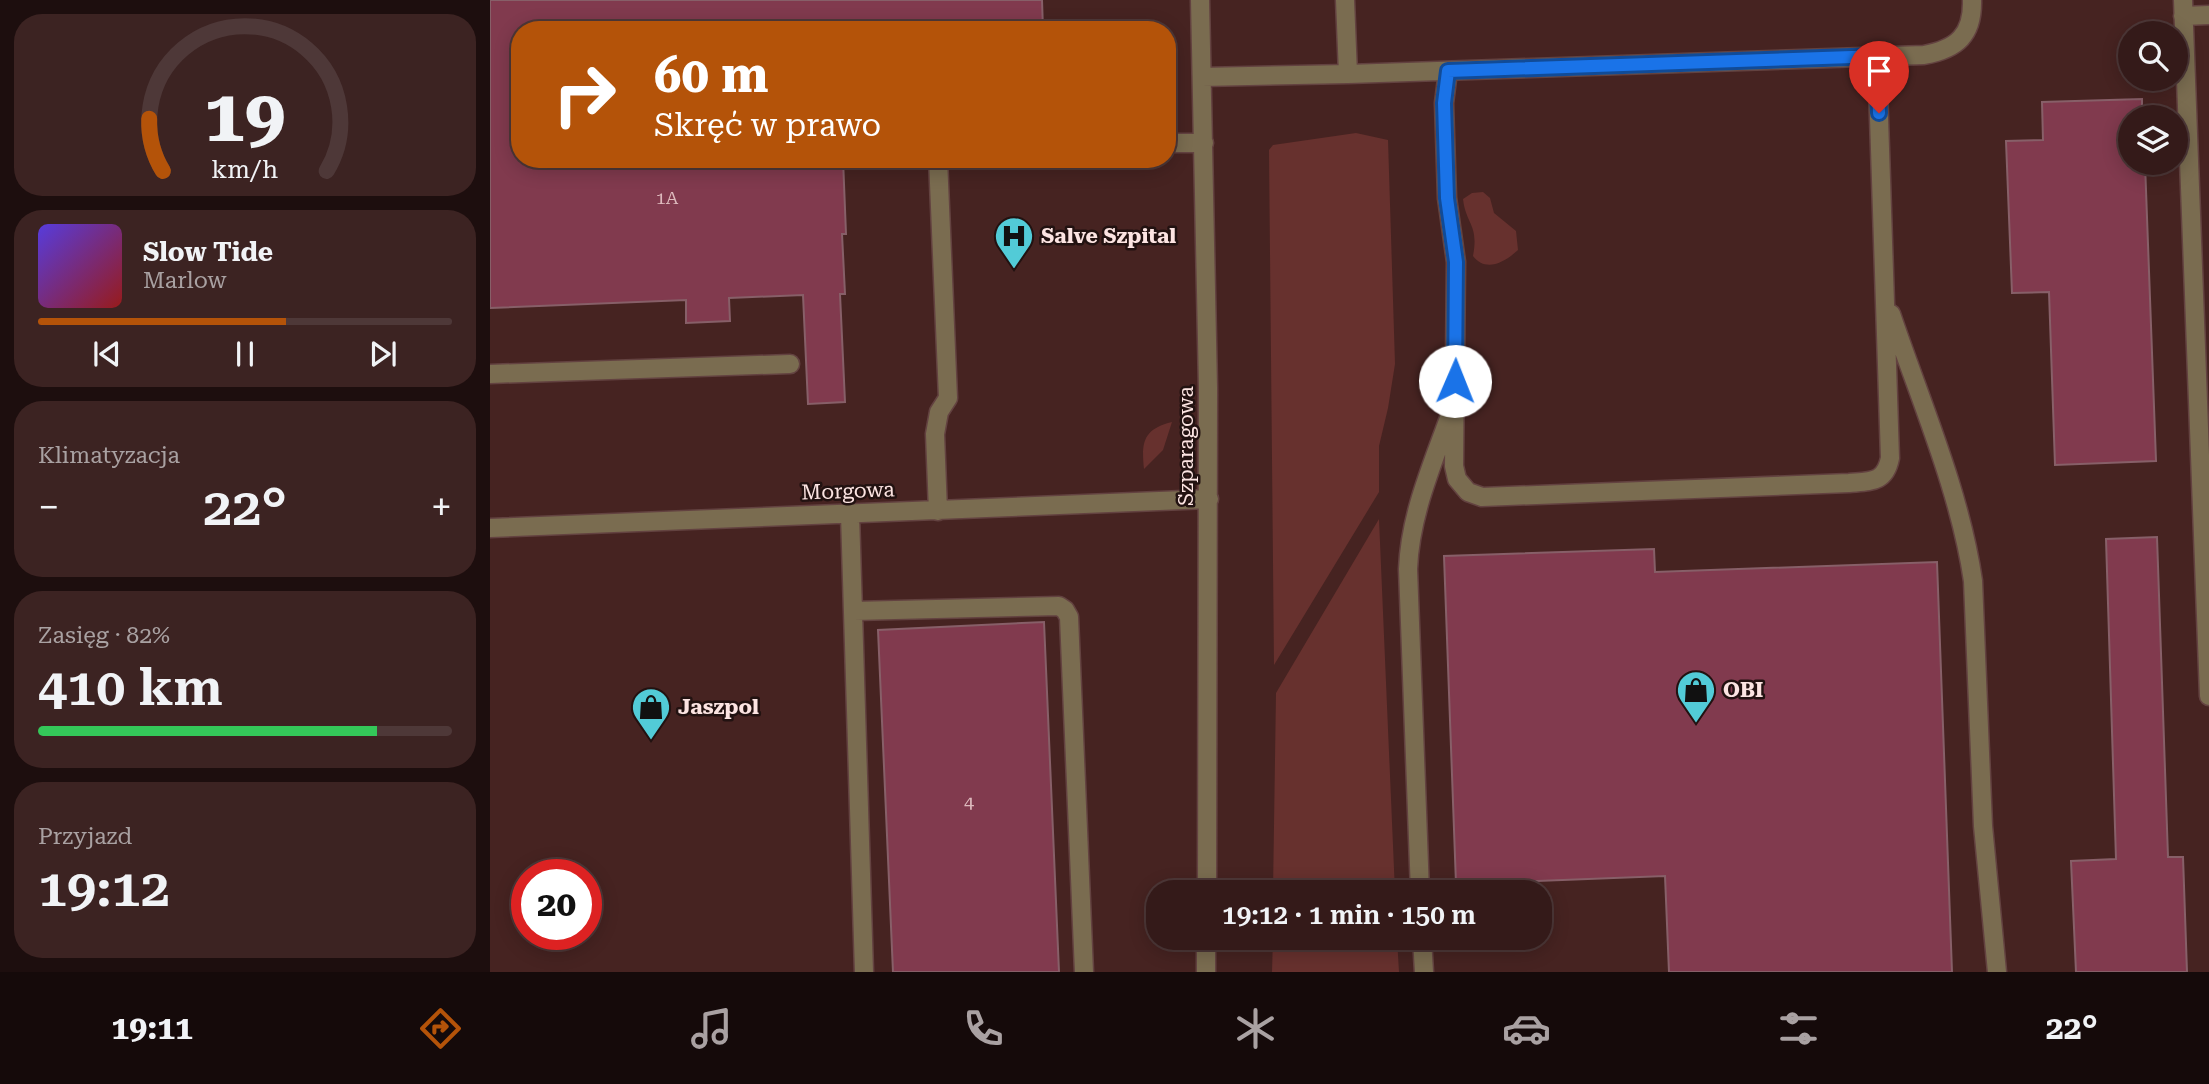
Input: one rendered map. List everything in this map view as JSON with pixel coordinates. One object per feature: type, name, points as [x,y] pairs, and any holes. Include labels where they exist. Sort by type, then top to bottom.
[{"type":"street","name":"Szparagowa","points":[[1200,0],[1209,499],[1206,880]]},
{"type":"street","points":[[1345,0],[1348,74]]},
{"type":"street","points":[[1202,77],[1924,55],[1941,52],[1964,35],[1969,24],[1972,0]]},
{"type":"street","points":[[2209,15],[2183,8],[2209,696]]},
{"type":"street","points":[[1448,71],[1444,103],[1447,198],[1456,262],[1454,466],[1457,479],[1468,492],[1482,496],[1871,481],[1882,477],[1890,458],[1878,87],[1882,56]]},
{"type":"street","points":[[1176,143],[1204,143]]},
{"type":"street","points":[[938,511],[935,434],[939,412],[948,398],[939,168]]},
{"type":"street","points":[[1885,297],[1941,459],[1969,556],[1973,581],[1983,826],[1997,972]]},
{"type":"street","points":[[490,374],[790,364]]},
{"type":"street","points":[[1420,880],[1409,544],[1423,491],[1454,405]]},
{"type":"street","name":"Morgowa","points":[[490,528],[1209,499]]},
{"type":"street","points":[[850,514],[864,972]]},
{"type":"street","points":[[854,611],[1059,606],[1065,610],[1069,617],[1084,972]]},
{"type":"street","points":[[1206,950],[1206,972]]},
{"type":"street","points":[[1423,950],[1424,972]]},
{"type":"shaded area","points":[[1356,133],[1388,140],[1395,364],[1379,446],[1379,492],[1274,665],[1269,150],[1273,145]]},
{"type":"shaded area","points":[[1483,192],[1490,198],[1494,213],[1516,231],[1518,250],[1501,262],[1490,265],[1473,256],[1473,231],[1463,199],[1472,193]]},
{"type":"shaded area","points":[[1172,422],[1163,450],[1144,469],[1143,451],[1146,438],[1155,428]]},
{"type":"shaded area","points":[[1379,519],[1394,880],[1273,880],[1276,693]]},
{"type":"shaded area","points":[[1273,950],[1398,950],[1399,972],[1272,972]]},
{"type":"building","points":[[490,0],[1042,0],[1043,21],[511,21],[511,168],[843,168],[846,234],[842,234],[845,294],[840,294],[845,402],[808,404],[803,295],[729,298],[730,321],[686,323],[686,300],[490,308]]},
{"type":"building","points":[[2142,99],[2142,105],[2118,105],[2118,175],[2145,175],[2156,461],[2055,465],[2049,292],[2012,293],[2006,141],[2043,140],[2042,102]]},
{"type":"building","points":[[2157,537],[2168,857],[2183,857],[2187,972],[2076,972],[2071,861],[2116,859],[2106,539]]},
{"type":"building","name":"OBI","points":[[1654,549],[1655,572],[1937,562],[1952,972],[1669,972],[1665,876],[1552,880],[1456,880],[1444,556]]},
{"type":"building","points":[[1044,622],[1059,972],[893,972],[878,630]]},
{"type":"place","name":"Salve Szpital","points":[[1014,270]]},
{"type":"place","name":"OBI","points":[[1696,724]]},
{"type":"place","name":"Jaszpol","points":[[651,741]]},
{"type":"route","points":[[1455,381],[1456,262],[1447,198],[1444,103],[1448,71],[1882,56],[1878,87],[1879,113]]}]
